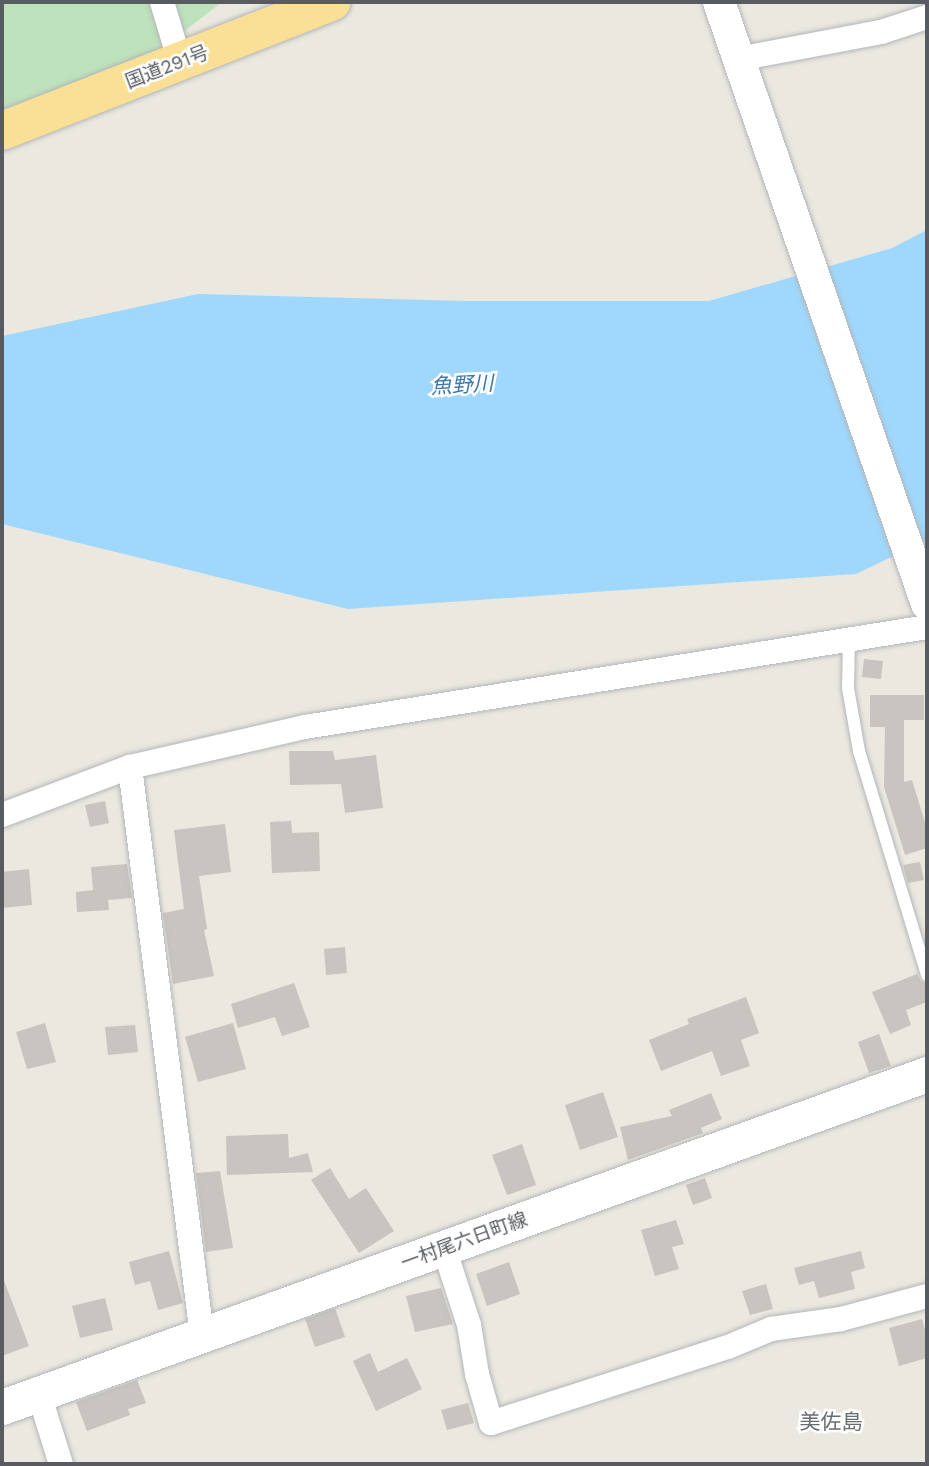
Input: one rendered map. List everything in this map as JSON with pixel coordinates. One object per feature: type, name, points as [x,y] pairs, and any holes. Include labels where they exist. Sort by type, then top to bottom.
[{"type":"highway","name":"国道291号","points":[[2,131],[332,2]]},
{"type":"main road","name":"一村尾六日町線","points":[[2,1407],[927,1074]]},
{"type":"street","points":[[162,2],[180,62]]},
{"type":"street","points":[[719,2],[927,604]]},
{"type":"street","points":[[738,58],[881,32],[927,17]]},
{"type":"street","points":[[2,816],[130,767],[305,727],[927,627]]},
{"type":"street","points":[[130,767],[202,1335]]},
{"type":"street","points":[[444,1248],[469,1325],[477,1374],[491,1423],[727,1347],[771,1329],[841,1319],[927,1296]]},
{"type":"street","points":[[39,1394],[61,1464]]},
{"type":"lane","points":[[849,638],[848,688],[859,751],[914,940],[927,975]]},
{"type":"green space","points":[[2,2],[222,2],[112,87],[2,152]]},
{"type":"water","name":"魚野川","points":[[927,230],[927,540],[856,574],[348,609],[2,524],[2,336],[198,294],[467,301],[709,301],[892,248]]},
{"type":"building","points":[[864,659],[883,661],[881,679],[862,677]]},
{"type":"building","points":[[870,695],[924,695],[924,720],[904,720],[904,782],[912,780],[927,829],[927,848],[905,855],[884,787],[885,727],[870,727]]},
{"type":"building","points":[[289,751],[333,751],[335,760],[376,755],[383,808],[345,813],[341,784],[290,785]]},
{"type":"building","points":[[105,801],[109,823],[90,827],[85,805]]},
{"type":"building","points":[[291,821],[292,833],[319,832],[320,871],[272,873],[270,822]]},
{"type":"building","points":[[225,824],[231,872],[199,876],[207,929],[204,930],[214,976],[173,984],[163,913],[184,909],[174,830]]},
{"type":"building","points":[[920,862],[924,880],[908,883],[903,865]]},
{"type":"building","points":[[127,864],[132,898],[108,900],[109,910],[77,912],[76,892],[93,890],[91,867]]},
{"type":"building","points":[[29,869],[32,905],[2,908],[2,872]]},
{"type":"building","points":[[345,947],[347,973],[326,975],[324,949]]},
{"type":"building","points":[[917,974],[921,981],[927,984],[927,1002],[906,1010],[911,1025],[890,1034],[872,992]]},
{"type":"building","points":[[294,983],[310,1027],[282,1036],[275,1017],[238,1028],[231,1004]]},
{"type":"building","points":[[746,997],[759,1033],[741,1040],[750,1066],[721,1076],[712,1051],[661,1071],[649,1040],[689,1024],[687,1019]]},
{"type":"building","points":[[45,1023],[56,1062],[27,1069],[16,1032]]},
{"type":"building","points":[[233,1023],[246,1069],[198,1082],[185,1037]]},
{"type":"building","points":[[135,1025],[138,1052],[108,1055],[105,1027]]},
{"type":"building","points":[[879,1034],[891,1066],[869,1073],[858,1042]]},
{"type":"building","points":[[603,1092],[618,1137],[580,1150],[565,1105]]},
{"type":"building","points":[[711,1093],[722,1119],[701,1128],[703,1133],[628,1160],[620,1127],[672,1116],[669,1110]]},
{"type":"building","points":[[288,1134],[289,1158],[308,1153],[313,1172],[227,1175],[226,1136]]},
{"type":"building","points":[[522,1144],[536,1185],[507,1195],[492,1155]]},
{"type":"building","points":[[330,1168],[349,1199],[366,1188],[394,1231],[359,1253],[311,1180]]},
{"type":"building","points":[[220,1171],[233,1248],[206,1252],[196,1173]]},
{"type":"building","points":[[705,1178],[712,1198],[693,1205],[686,1185]]},
{"type":"building","points":[[676,1220],[684,1244],[672,1247],[679,1269],[655,1276],[641,1230]]},
{"type":"building","points":[[169,1251],[183,1303],[158,1310],[150,1281],[135,1285],[129,1262]]},
{"type":"building","points":[[861,1251],[865,1268],[851,1272],[855,1289],[819,1298],[814,1281],[799,1285],[794,1268]]},
{"type":"building","points":[[509,1262],[520,1294],[487,1306],[476,1274]]},
{"type":"building","points":[[2,1279],[29,1346],[2,1356]]},
{"type":"building","points":[[766,1284],[773,1309],[750,1315],[742,1291]]},
{"type":"building","points":[[441,1288],[453,1324],[415,1332],[406,1296]]},
{"type":"building","points":[[105,1298],[113,1330],[80,1338],[72,1306]]},
{"type":"building","points":[[335,1308],[345,1337],[315,1347],[305,1319]]},
{"type":"building","points":[[922,1319],[927,1337],[927,1358],[899,1366],[889,1328]]},
{"type":"building","points":[[370,1353],[378,1372],[407,1358],[422,1389],[376,1411],[353,1361]]},
{"type":"building","points":[[137,1380],[146,1403],[128,1409],[130,1415],[87,1431],[76,1402]]},
{"type":"building","points":[[468,1403],[474,1423],[447,1430],[441,1410]]},
{"type":"district","name":"美佐島","points":[[831,1422]]}]
